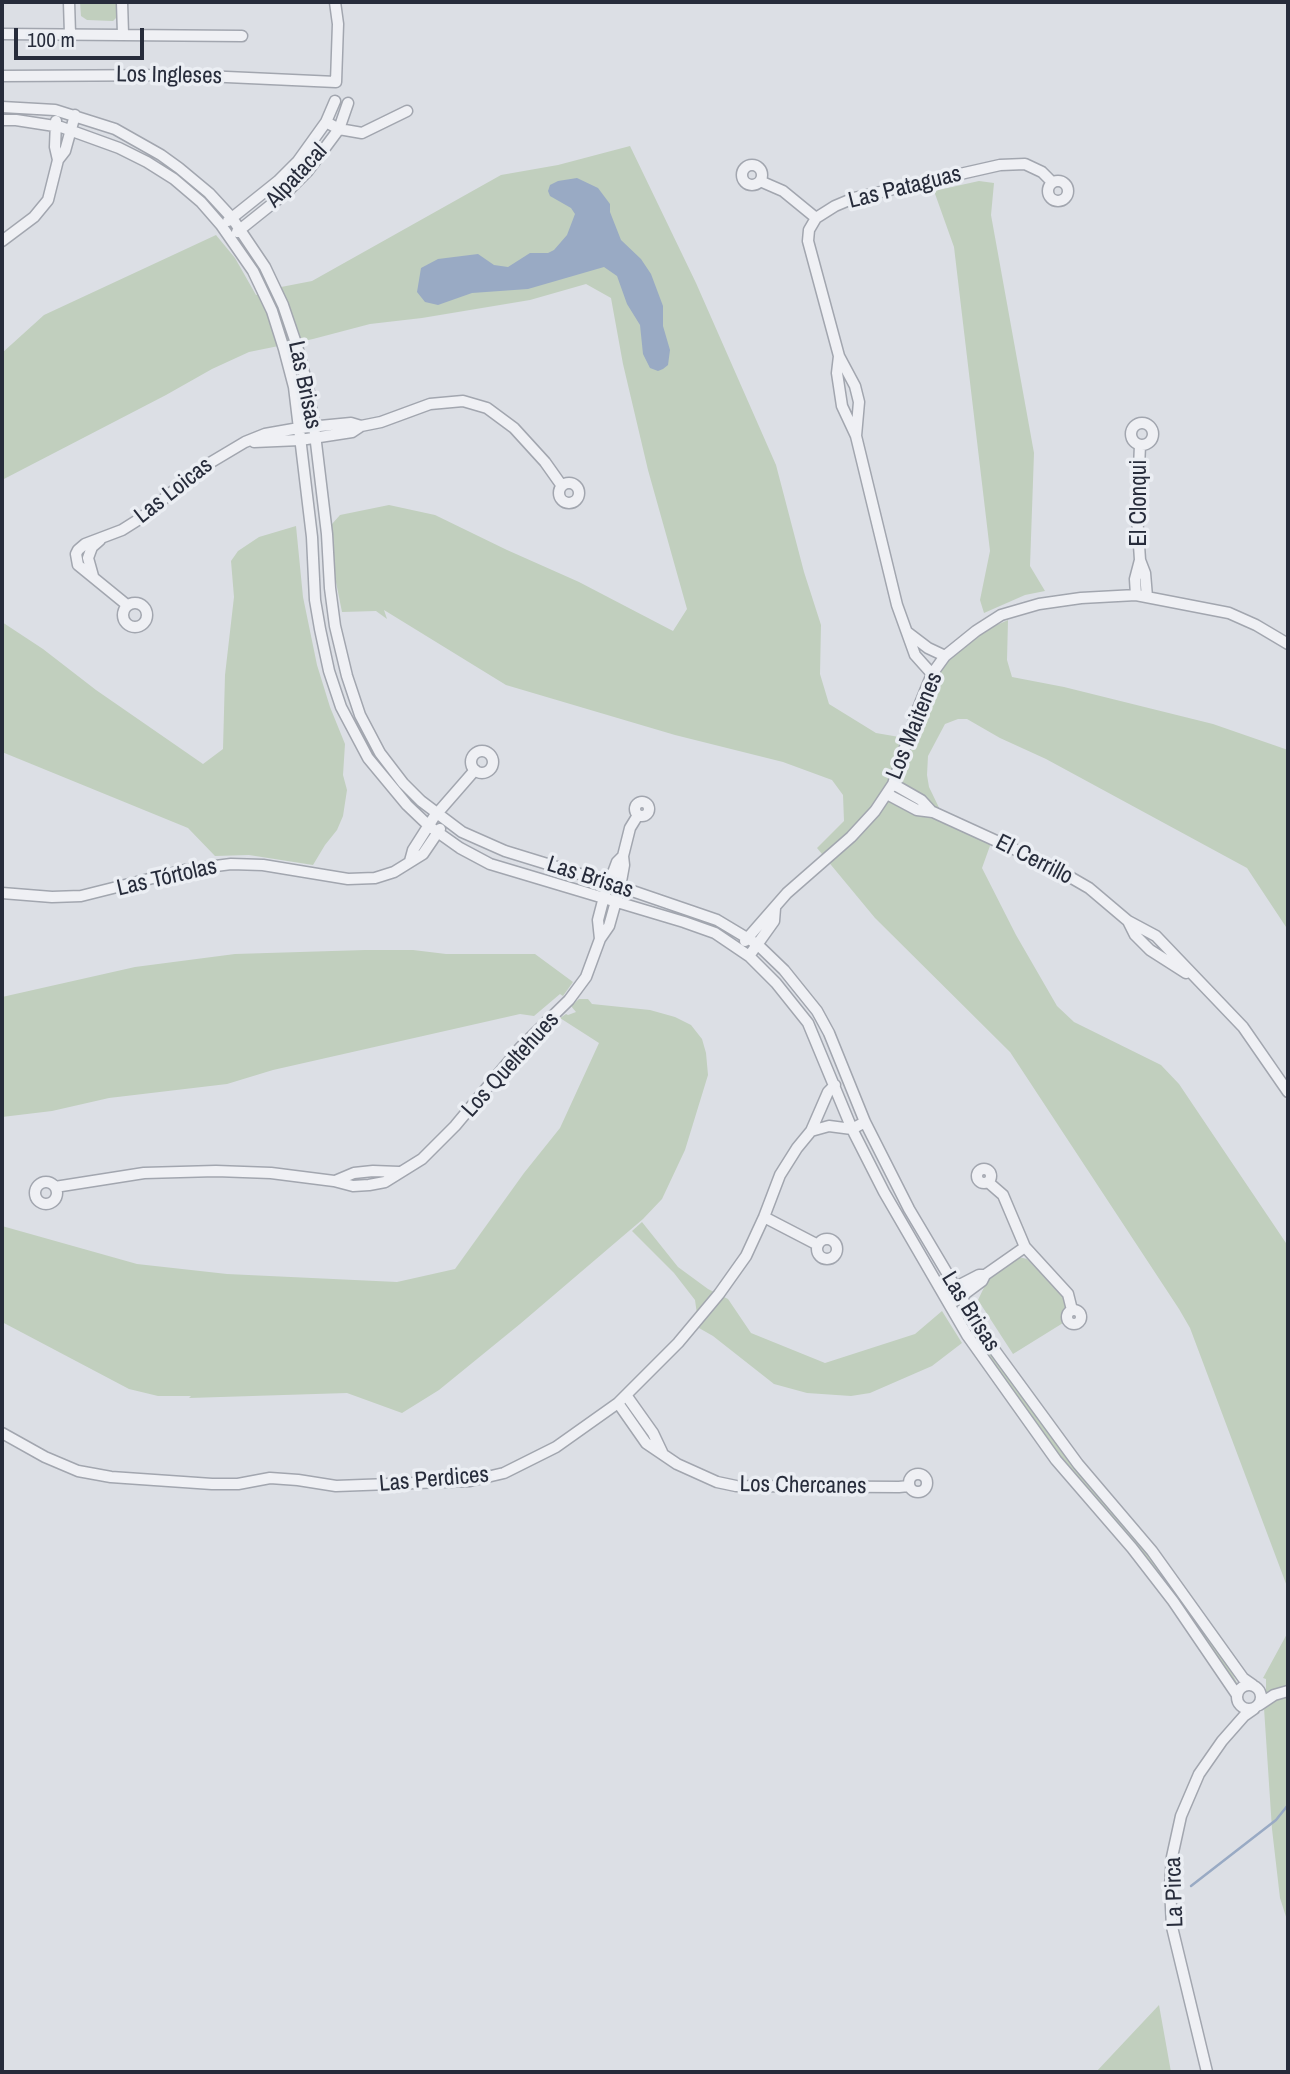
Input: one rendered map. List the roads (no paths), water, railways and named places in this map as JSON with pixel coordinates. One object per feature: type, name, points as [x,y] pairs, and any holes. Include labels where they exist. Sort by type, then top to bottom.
[{"type":"street","points":[[69,2],[70,34]]},
{"type":"street","points":[[122,2],[123,34]]},
{"type":"street","name":"Los Ingleses","points":[[2,76],[183,75],[336,82],[338,37],[335,2]]},
{"type":"street","points":[[2,34],[242,36]]},
{"type":"street","name":"Alpatacal","points":[[221,225],[278,181],[299,161],[326,122],[335,101]]},
{"type":"street","name":"Alpatacal","points":[[231,237],[307,172],[339,129],[348,103]]},
{"type":"street","name":"Las Brisas","points":[[2,107],[55,110],[115,130],[161,155],[209,193],[241,229],[265,267],[288,315],[309,392],[327,534],[335,626],[360,715],[380,753],[403,783],[462,832],[505,851],[717,920],[757,944],[783,970],[817,1011],[829,1033],[865,1122],[909,1209],[960,1298],[1011,1375],[1062,1443],[1152,1550],[1242,1678],[1255,1687]]},
{"type":"street","points":[[55,110],[55,147],[58,160]]},
{"type":"street","points":[[326,122],[339,129],[362,132],[407,111]]},
{"type":"street","points":[[2,240],[34,217],[48,200],[58,160],[65,151],[75,115]]},
{"type":"street","name":"Las Brisas","points":[[2,120],[72,130],[148,162],[201,202],[231,237],[253,271],[272,310],[294,387],[320,629],[341,707],[369,758],[389,785],[429,826],[490,864],[535,880],[604,897],[715,933],[745,953],[776,983],[808,1023],[852,1129],[884,1192],[949,1306],[1056,1460],[1132,1548],[1173,1601],[1237,1698]]},
{"type":"street","name":"Las Pataguas","points":[[816,218],[854,198],[1000,165],[1025,164],[1042,172],[1052,182]]},
{"type":"street","points":[[760,181],[783,191],[816,218],[809,230],[808,240],[839,356],[852,378],[859,402],[856,436]]},
{"type":"street","points":[[839,356],[838,389],[848,421],[856,436],[897,605],[915,655],[932,674]]},
{"type":"street","name":"Las Loicas","points":[[245,442],[316,439],[352,432],[361,426],[381,422],[438,402],[463,401],[479,404],[514,428],[540,456],[562,486]]},
{"type":"street","name":"Las Loicas","points":[[127,605],[93,576],[88,558],[92,547],[102,538],[141,518],[198,470],[245,442],[265,434],[299,428],[351,423],[361,426]]},
{"type":"street","name":"El Clonqui","points":[[1140,445],[1137,515],[1140,560],[1144,573],[1141,596]]},
{"type":"street","name":"Los Maitenes","points":[[745,953],[747,938],[766,915],[804,877],[861,828],[887,794],[893,784],[932,674],[945,656],[1001,615],[1081,598],[1141,596],[1229,613],[1288,644]]},
{"type":"street","points":[[320,629],[335,626]]},
{"type":"street","points":[[906,631],[928,648],[945,656]]},
{"type":"street","name":"Las Tórtolas","points":[[410,861],[413,850],[429,826],[441,817],[475,770]]},
{"type":"street","name":"El Cerrillo","points":[[893,784],[922,800],[933,812]]},
{"type":"street","name":"El Cerrillo","points":[[887,794],[918,810],[933,812],[1051,866],[1089,888],[1128,921],[1135,935],[1150,950],[1192,976],[1242,1027],[1288,1092]]},
{"type":"street","name":"Los Queltehues","points":[[600,939],[598,919],[604,897],[617,862],[622,856],[630,828],[638,815]]},
{"type":"street","name":"Las Tórtolas","points":[[2,893],[80,896],[185,870],[231,864],[263,865],[339,878],[369,879],[394,872],[422,854],[438,833],[441,817]]},
{"type":"street","name":"Los Queltehues","points":[[55,1187],[106,1177],[189,1172],[271,1173],[353,1186],[385,1182],[422,1160],[443,1140],[502,1068],[569,1000],[590,971],[600,939],[609,926],[620,887],[624,865],[622,856]]},
{"type":"street","name":"Los Maitenes","points":[[745,953],[757,944],[774,921],[775,908]]},
{"type":"street","points":[[833,1086],[846,1079]]},
{"type":"street","name":"Las Perdices","points":[[2,1433],[45,1457],[78,1471],[212,1484],[238,1484],[270,1478],[336,1486],[470,1481],[516,1468],[556,1447],[618,1404],[678,1343],[719,1294],[746,1256],[780,1175],[811,1131],[833,1086]]},
{"type":"street","points":[[811,1131],[829,1126],[852,1129],[865,1122]]},
{"type":"street","points":[[988,1182],[1003,1195],[1025,1247],[1068,1294],[1072,1310]]},
{"type":"street","points":[[764,1217],[818,1245]]},
{"type":"street","points":[[949,1306],[982,1281],[985,1275],[1025,1247]]},
{"type":"street","points":[[943,1295],[979,1275],[985,1275]]},
{"type":"street","name":"Los Chercanes","points":[[626,1395],[653,1433],[662,1452]]},
{"type":"street","name":"Los Chercanes","points":[[618,1404],[646,1443],[677,1464],[718,1482],[736,1486],[909,1486]]},
{"type":"street","points":[[1236,1726],[1237,1698],[1241,1688],[1255,1687],[1261,1699],[1256,1707],[1246,1710],[1237,1698]]},
{"type":"street","name":"La Pirca","points":[[1255,1687],[1267,1693],[1285,1692]]},
{"type":"street","name":"La Pirca","points":[[1207,2072],[1172,1927],[1170,1872],[1177,1829],[1186,1801],[1206,1762],[1256,1707],[1266,1699],[1285,1692]]},
{"type":"water","points":[[577,178],[598,188],[610,204],[610,212],[621,240],[641,259],[651,274],[663,306],[663,326],[670,350],[668,365],[663,369],[658,371],[650,368],[643,354],[640,325],[627,304],[617,276],[604,267],[528,289],[472,293],[438,305],[425,302],[417,292],[421,268],[438,259],[478,254],[494,265],[508,267],[530,253],[548,253],[554,250],[567,235],[575,214],[571,208],[550,196],[548,191],[550,185],[558,181]]},
{"type":"waterway","points":[[1191,1886],[1276,1820],[1288,1805]]}]
